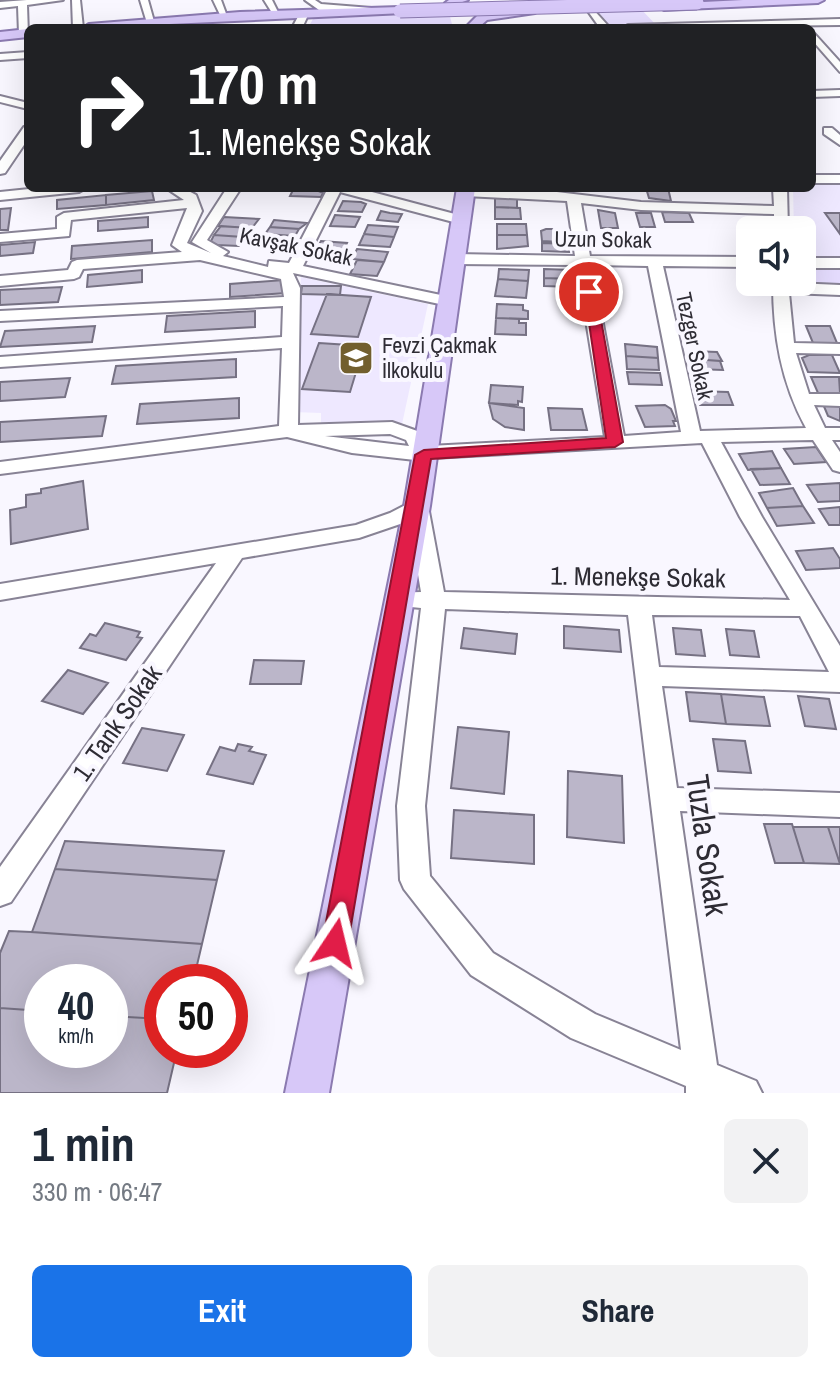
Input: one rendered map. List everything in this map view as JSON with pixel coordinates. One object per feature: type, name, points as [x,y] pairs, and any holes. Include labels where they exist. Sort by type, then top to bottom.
[{"type":"main road","points":[[161,24],[225,17],[237,22],[277,14],[766,0]]},
{"type":"main road","points":[[462,3],[818,0]]},
{"type":"main road","points":[[475,24],[483,17],[520,11],[703,2]]},
{"type":"main road","points":[[462,3],[483,17]]},
{"type":"main road","points":[[462,3],[484,7],[483,17]]},
{"type":"main road","points":[[462,3],[471,24]]},
{"type":"main road","points":[[0,36],[24,34]]},
{"type":"main road","points":[[307,1093],[417,506],[464,200]]},
{"type":"street","points":[[0,5],[59,0]]},
{"type":"street","points":[[76,0],[78,24]]},
{"type":"street","points":[[144,0],[161,24]]},
{"type":"street","points":[[217,0],[225,17]]},
{"type":"street","points":[[268,0],[277,14]]},
{"type":"street","points":[[309,0],[319,7],[400,11]]},
{"type":"street","points":[[793,1],[806,24]]},
{"type":"street","points":[[27,24],[29,2]]},
{"type":"street","points":[[643,3],[661,24]]},
{"type":"street","points":[[588,9],[601,24]]},
{"type":"street","points":[[299,24],[304,13]]},
{"type":"street","points":[[816,28],[840,22]]},
{"type":"street","points":[[816,30],[840,32]]},
{"type":"street","points":[[816,32],[826,36]]},
{"type":"street","points":[[816,38],[835,65]]},
{"type":"street","points":[[0,57],[24,55]]},
{"type":"street","points":[[816,94],[840,93]]},
{"type":"street","points":[[2,101],[24,108]]},
{"type":"street","points":[[0,114],[24,110]]},
{"type":"street","points":[[828,131],[840,141]]},
{"type":"street","points":[[0,170],[24,136]]},
{"type":"street","points":[[0,149],[15,148]]},
{"type":"street","points":[[816,179],[840,179]]},
{"type":"street","points":[[0,187],[24,184]]},
{"type":"street","points":[[0,196],[40,192]]},
{"type":"street","points":[[180,192],[191,198],[206,197]]},
{"type":"street","points":[[294,268],[333,192]]},
{"type":"street","points":[[383,192],[464,200],[540,194],[641,206],[780,210]]},
{"type":"street","points":[[636,192],[641,206]]},
{"type":"street","points":[[780,192],[780,216]]},
{"type":"street","points":[[0,238],[64,233],[64,217],[206,197]]},
{"type":"street","points":[[206,197],[195,211],[179,245],[200,255],[288,276],[292,288],[288,431]]},
{"type":"street","name":"Kavşak Sokak","points":[[206,197],[199,242],[210,249],[449,301]]},
{"type":"street","points":[[573,198],[615,442]]},
{"type":"street","points":[[0,281],[74,274],[77,265],[200,255]]},
{"type":"street","name":"Uzun Sokak","points":[[456,259],[736,262]]},
{"type":"street","name":"Tezger Sokak","points":[[655,262],[700,438],[807,608]]},
{"type":"street","points":[[816,263],[840,263]]},
{"type":"street","points":[[816,288],[840,290]]},
{"type":"street","points":[[782,296],[784,348],[800,399],[816,433],[840,466]]},
{"type":"street","points":[[0,316],[292,301]]},
{"type":"street","points":[[0,362],[291,342]]},
{"type":"street","points":[[784,348],[840,349]]},
{"type":"street","points":[[800,399],[840,400]]},
{"type":"street","points":[[0,468],[288,431],[353,449],[424,455],[615,442],[840,434]]},
{"type":"street","points":[[0,592],[359,531],[398,518],[417,506],[434,600],[411,806],[415,880],[482,964],[583,1026],[702,1083],[744,1093]]},
{"type":"street","name":"1. Tank Sokak","points":[[0,892],[234,553]]},
{"type":"street","name":"1. Menekşe Sokak","points":[[399,599],[639,607],[807,608]]},
{"type":"street","name":"Tuzla Sokak","points":[[639,607],[702,1083]]},
{"type":"street","points":[[807,608],[840,669]]},
{"type":"street","points":[[648,676],[840,682]]},
{"type":"street","points":[[664,799],[840,805]]},
{"type":"shaded area","points":[[640,8],[655,24],[604,24],[592,10]]},
{"type":"shaded area","points":[[449,13],[452,24],[310,24],[314,17]]},
{"type":"shaded area","points":[[816,183],[840,183],[840,258],[816,257],[816,216],[794,216],[793,192],[816,192]]},
{"type":"shaded area","points":[[816,268],[840,268],[840,284],[816,283]]},
{"type":"shaded area","name":"Fevzi Çakmak İlkokulu","points":[[301,277],[428,304],[402,424],[321,426],[321,413],[293,412]]},
{"type":"building","points":[[152,192],[154,200],[106,205],[106,195]]},
{"type":"building","points":[[292,192],[323,193],[321,197],[290,196]]},
{"type":"building","points":[[647,192],[669,192],[671,201],[649,198]]},
{"type":"building","points":[[106,195],[106,205],[57,209],[57,200]]},
{"type":"building","points":[[495,196],[517,197],[517,208],[495,207]]},
{"type":"building","points":[[343,201],[366,204],[362,212],[338,211]]},
{"type":"building","points":[[495,207],[520,208],[521,219],[495,219]]},
{"type":"building","points":[[11,208],[8,230],[0,230],[0,209]]},
{"type":"building","points":[[598,210],[615,213],[618,228],[601,228]]},
{"type":"building","points":[[381,211],[402,214],[398,222],[377,220]]},
{"type":"building","points":[[662,212],[689,213],[693,222],[665,222]]},
{"type":"building","points":[[636,213],[651,213],[655,227],[640,227]]},
{"type":"building","points":[[825,213],[840,213],[840,234]]},
{"type":"building","points":[[335,215],[360,217],[355,227],[330,226]]},
{"type":"building","points":[[148,217],[148,227],[98,231],[98,221]]},
{"type":"building","points":[[224,217],[259,219],[252,228],[218,226]]},
{"type":"building","points":[[274,220],[307,223],[299,229],[270,227]]},
{"type":"building","points":[[497,224],[526,224],[527,235],[497,235]]},
{"type":"building","points":[[368,225],[398,227],[394,237],[364,234]]},
{"type":"building","points":[[221,226],[250,228],[243,237],[214,235]]},
{"type":"building","points":[[270,227],[299,229],[295,236],[265,234]]},
{"type":"building","points":[[559,229],[561,242],[542,241],[541,231]]},
{"type":"building","points":[[364,234],[394,237],[390,247],[359,245]]},
{"type":"building","points":[[214,235],[244,239],[239,246],[217,245],[210,243]]},
{"type":"building","points":[[497,235],[527,235],[528,246],[497,249]]},
{"type":"building","points":[[152,240],[152,252],[71,259],[72,246]]},
{"type":"building","points":[[321,241],[347,243],[342,254],[315,252]]},
{"type":"building","points":[[35,242],[33,253],[0,256],[0,245]]},
{"type":"building","points":[[542,243],[568,244],[569,252],[542,251]]},
{"type":"building","points":[[357,249],[388,252],[384,262],[352,259]]},
{"type":"building","points":[[357,260],[384,262],[377,276],[350,274]]},
{"type":"building","points":[[499,269],[529,270],[528,281],[498,279]]},
{"type":"building","points":[[544,269],[572,270],[572,279],[544,278]]},
{"type":"building","points":[[142,270],[142,282],[87,287],[88,275]]},
{"type":"building","points":[[544,278],[572,279],[572,287],[544,286]]},
{"type":"building","points":[[498,279],[528,281],[526,298],[495,296]]},
{"type":"building","points":[[284,280],[286,293],[230,297],[230,284]]},
{"type":"building","points":[[302,286],[341,286],[340,295],[301,294]]},
{"type":"building","points":[[62,287],[58,302],[0,305],[0,290]]},
{"type":"building","points":[[327,294],[371,297],[358,337],[311,334]]},
{"type":"building","points":[[497,304],[523,305],[523,310],[528,311],[528,319],[496,318]]},
{"type":"building","points":[[255,311],[255,327],[165,332],[167,316]]},
{"type":"building","points":[[496,318],[519,319],[519,323],[526,323],[526,335],[495,334]]},
{"type":"building","points":[[95,326],[92,342],[0,347],[5,331]]},
{"type":"building","points":[[806,326],[830,326],[837,343],[813,343]]},
{"type":"building","points":[[319,343],[364,346],[350,392],[302,389]]},
{"type":"building","points":[[625,344],[657,347],[658,358],[626,356]]},
{"type":"building","points":[[691,351],[717,352],[722,361],[692,359]]},
{"type":"building","points":[[832,355],[840,373],[808,372],[802,358]]},
{"type":"building","points":[[626,356],[658,358],[659,370],[627,369]]},
{"type":"building","points":[[236,359],[236,377],[112,384],[116,366]]},
{"type":"building","points":[[692,359],[720,361],[723,370],[694,369]]},
{"type":"building","points":[[627,372],[660,373],[662,385],[629,384]]},
{"type":"building","points":[[811,377],[839,377],[840,393],[818,393]]},
{"type":"building","points":[[70,378],[65,397],[0,401],[0,382]]},
{"type":"building","points":[[491,385],[523,387],[522,402],[518,401],[518,405],[489,403]]},
{"type":"building","points":[[695,391],[728,392],[733,405],[700,405]]},
{"type":"building","points":[[239,398],[239,418],[137,424],[140,404]]},
{"type":"building","points":[[489,403],[524,408],[524,430],[505,427],[493,419]]},
{"type":"building","points":[[823,404],[840,405],[840,421],[828,416]]},
{"type":"building","points":[[665,405],[671,409],[675,426],[645,427],[636,406]]},
{"type":"building","points":[[548,408],[582,409],[587,430],[551,430]]},
{"type":"building","points":[[106,416],[102,436],[0,442],[0,422]]},
{"type":"building","points":[[816,447],[826,462],[794,464],[784,449]]},
{"type":"building","points":[[772,451],[781,468],[748,470],[739,454]]},
{"type":"building","points":[[781,468],[790,484],[760,485],[751,469]]},
{"type":"building","points":[[83,481],[88,529],[11,544],[10,510],[26,507],[26,495]]},
{"type":"building","points":[[840,483],[840,501],[818,502],[807,485]]},
{"type":"building","points":[[793,488],[803,506],[767,508],[759,493]]},
{"type":"building","points":[[803,506],[814,523],[777,526],[767,508]]},
{"type":"building","points":[[840,507],[840,525],[829,525],[819,509]]},
{"type":"building","points":[[833,548],[840,559],[840,568],[806,570],[796,551]]},
{"type":"building","points":[[105,623],[140,632],[137,637],[142,638],[126,660],[80,648],[90,634],[96,636]]},
{"type":"building","points":[[564,626],[619,630],[621,652],[564,648]]},
{"type":"building","points":[[464,628],[517,634],[515,654],[461,648]]},
{"type":"building","points":[[673,628],[701,630],[705,656],[676,654]]},
{"type":"building","points":[[726,629],[754,631],[759,657],[730,655]]},
{"type":"building","points":[[254,660],[304,661],[301,684],[250,684]]},
{"type":"building","points":[[68,670],[108,683],[83,714],[42,701]]},
{"type":"building","points":[[686,692],[721,694],[726,724],[690,721]]},
{"type":"building","points":[[721,694],[764,697],[770,726],[726,724]]},
{"type":"building","points":[[798,696],[829,699],[836,729],[805,726]]},
{"type":"building","points":[[458,727],[509,732],[504,794],[451,788]]},
{"type":"building","points":[[142,728],[184,735],[167,771],[123,763]]},
{"type":"building","points":[[713,739],[745,741],[751,773],[718,771]]},
{"type":"building","points":[[238,744],[252,747],[249,751],[266,755],[253,784],[207,774],[220,747],[235,751]]},
{"type":"building","points":[[568,771],[622,776],[624,843],[567,837]]},
{"type":"building","points":[[454,810],[534,815],[534,864],[451,858]]},
{"type":"building","points":[[764,824],[792,824],[804,863],[775,863]]},
{"type":"building","points":[[793,827],[828,827],[840,864],[804,863]]},
{"type":"building","points":[[828,827],[840,827],[840,864]]},
{"type":"building","points":[[65,841],[224,851],[217,880],[55,869]]},
{"type":"building","points":[[55,869],[217,880],[202,944],[32,932]]},
{"type":"building","points":[[9,931],[202,944],[197,964],[144,964],[144,1018],[128,1017],[128,964],[24,964],[24,1010],[0,1008],[0,953]]},
{"type":"building","points":[[0,1008],[24,1010],[24,1068],[128,1068],[128,1017],[144,1018],[144,1068],[173,1068],[167,1093],[0,1093]]},
{"type":"place","name":"Fevzi Çakmak İlkokulu","points":[[356,358]]},
{"type":"route","points":[[335,943],[424,455],[615,442],[589,292]]}]
